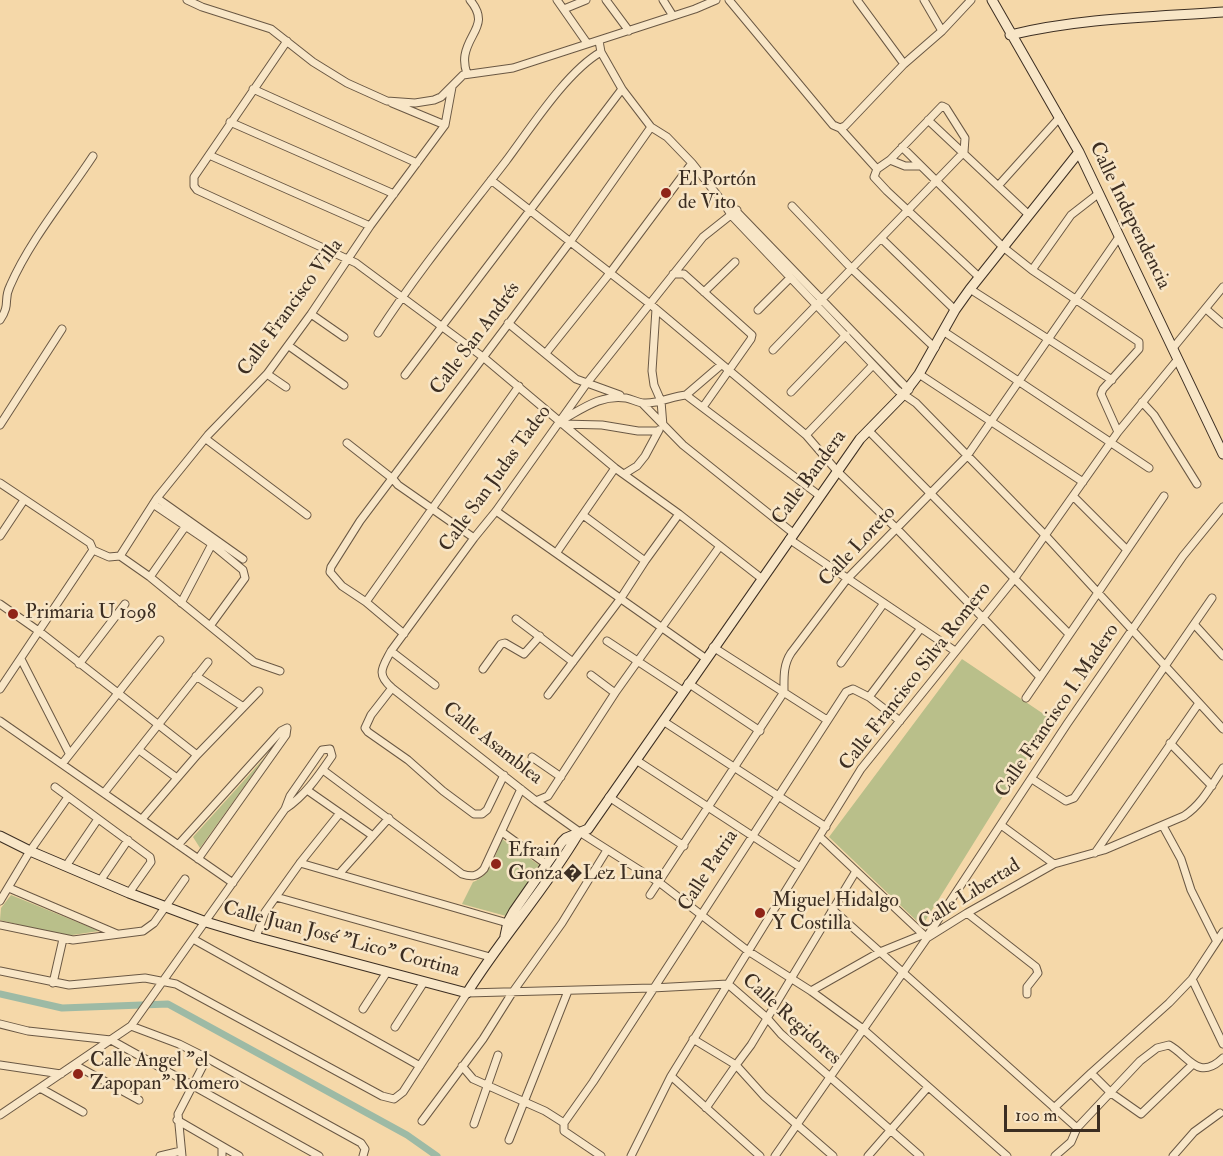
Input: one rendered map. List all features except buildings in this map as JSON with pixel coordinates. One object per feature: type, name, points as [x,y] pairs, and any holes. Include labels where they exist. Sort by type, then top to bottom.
[{"type":"street","points":[[187,0],[271,29],[329,73],[387,101],[445,125]]},
{"type":"street","points":[[467,74],[464,57],[477,30],[478,17],[470,0]]},
{"type":"street","points":[[557,0],[587,43]]},
{"type":"street","points":[[564,9],[586,0]]},
{"type":"street","points":[[606,0],[628,31]]},
{"type":"street","points":[[663,0],[673,16]]},
{"type":"street","points":[[387,101],[426,102],[441,97],[460,77],[467,74],[485,74],[513,68],[695,9],[716,0]]},
{"type":"street","points":[[729,0],[834,125],[840,128],[877,169]]},
{"type":"street","points":[[857,0],[904,64]]},
{"type":"street","points":[[924,0],[942,32]]},
{"type":"street","points":[[840,128],[845,126],[904,64],[942,32],[971,0]]},
{"type":"street","name":"Calle Independencia","points":[[992,0],[1079,152],[1223,454]]},
{"type":"street","points":[[1010,35],[1077,23],[1223,12]]},
{"type":"street","points":[[287,41],[194,177],[194,186],[197,190],[346,261],[356,263],[483,357],[615,468],[761,578]]},
{"type":"street","points":[[599,41],[602,52],[622,89],[651,127],[667,137],[692,163],[725,205],[823,300],[905,392],[1046,536],[1223,729]]},
{"type":"street","points":[[378,333],[401,297],[575,73],[590,59],[602,52]]},
{"type":"street","name":"Calle Francisco Villa","points":[[120,556],[155,501],[206,439],[267,374],[289,346],[370,226],[445,125],[452,87]]},
{"type":"street","points":[[253,89],[417,163]]},
{"type":"street","points":[[405,375],[622,89]]},
{"type":"street","points":[[774,350],[818,306],[852,268],[882,239],[908,210],[964,153],[964,138],[944,106],[940,107],[890,160],[877,169],[874,177],[887,191],[908,210],[979,277]]},
{"type":"street","points":[[998,186],[1060,117]]},
{"type":"street","points":[[928,120],[1029,215]]},
{"type":"street","points":[[230,122],[394,194]]},
{"type":"street","name":"Calle San Andrés","points":[[366,603],[342,586],[330,572],[360,521],[570,242],[651,127]]},
{"type":"street","points":[[902,147],[1003,247],[1032,270],[1137,340],[1140,345],[1101,394],[1118,432]]},
{"type":"street","name":"Calle Bandera","points":[[580,834],[588,829],[837,471],[868,430],[920,374],[955,310],[970,289],[1079,152]]},
{"type":"street","points":[[209,155],[370,226]]},
{"type":"street","points":[[0,320],[7,309],[10,286],[31,248],[93,156]]},
{"type":"street","points":[[890,160],[905,166],[920,166]]},
{"type":"street","points":[[546,353],[610,273],[692,163]]},
{"type":"street","points":[[491,180],[653,307],[806,435],[837,471],[897,529],[1040,677]]},
{"type":"street","points":[[1032,270],[1071,215],[1098,194]]},
{"type":"street","points":[[792,206],[935,348]]},
{"type":"street","points":[[734,213],[790,278],[873,365],[905,392]]},
{"type":"street","name":"Calle San Judas Tadeo","points":[[383,680],[381,675],[383,666],[391,651],[561,423],[586,383],[653,307],[672,274],[703,237],[734,213]]},
{"type":"street","name":"Calle Loreto","points":[[650,895],[736,768],[784,692],[786,660],[847,579],[967,456],[1119,237]]},
{"type":"street","points":[[882,239],[955,310]]},
{"type":"street","points":[[684,262],[684,274]]},
{"type":"street","points":[[704,292],[735,262]]},
{"type":"street","points":[[672,274],[684,274],[752,335],[729,371],[701,406]]},
{"type":"street","points":[[758,310],[790,278]]},
{"type":"street","points":[[1173,348],[1223,287]]},
{"type":"street","points":[[970,289],[1112,380]]},
{"type":"street","points":[[653,307],[652,370],[654,385],[661,402],[663,426]]},
{"type":"street","points":[[1206,309],[1223,324]]},
{"type":"street","points":[[311,314],[344,337]]},
{"type":"street","points":[[508,323],[576,379],[642,403],[661,402],[686,395],[720,365]]},
{"type":"street","points":[[0,425],[62,329]]},
{"type":"street","points":[[943,331],[1149,468]]},
{"type":"street","points":[[791,392],[846,335]]},
{"type":"street","points":[[289,346],[344,385]]},
{"type":"street","name":"Calle Francisco Silva Romero","points":[[631,1156],[671,1076],[861,769],[1015,578],[1118,432],[1178,359]]},
{"type":"street","points":[[806,435],[873,365]]},
{"type":"street","points":[[267,374],[286,387]]},
{"type":"street","points":[[920,374],[1083,482]]},
{"type":"street","points":[[404,634],[366,603],[519,386]]},
{"type":"street","points":[[686,395],[820,496]]},
{"type":"street","points":[[561,423],[594,401],[627,398]]},
{"type":"street","points":[[1142,402],[1154,415],[1197,484]]},
{"type":"street","points":[[642,403],[663,426],[791,536],[847,579],[956,651]]},
{"type":"street","points":[[561,423],[657,431]]},
{"type":"street","points":[[624,474],[637,466],[645,456],[657,431],[663,426]]},
{"type":"street","points":[[868,430],[1069,634]]},
{"type":"street","points":[[206,439],[307,515]]},
{"type":"street","points":[[347,444],[398,485],[474,538]]},
{"type":"street","points":[[557,552],[615,468]]},
{"type":"street","points":[[0,483],[90,543],[93,550],[109,557],[120,556],[150,577],[254,662],[280,671]]},
{"type":"street","points":[[1073,496],[1127,550]]},
{"type":"street","points":[[1026,698],[1164,496]]},
{"type":"street","points":[[0,536],[24,500]]},
{"type":"street","points":[[155,501],[185,528],[233,560],[245,574],[242,582],[210,626]]},
{"type":"street","points":[[155,501],[243,559]]},
{"type":"street","name":"Calle Francisco I. Madero","points":[[925,936],[1183,556],[1223,507]]},
{"type":"street","points":[[496,511],[705,658]]},
{"type":"street","points":[[548,696],[621,598],[679,514]]},
{"type":"street","points":[[583,515],[645,561]]},
{"type":"street","points":[[150,577],[185,528]]},
{"type":"street","points":[[181,603],[212,544]]},
{"type":"street","points":[[536,801],[548,796],[615,693],[720,546]]},
{"type":"street","points":[[0,689],[93,550]]},
{"type":"street","points":[[1032,779],[1063,800],[1072,800],[1212,598]]},
{"type":"street","points":[[841,663],[884,603]]},
{"type":"street","points":[[0,604],[40,632],[197,755]]},
{"type":"street","points":[[79,664],[125,604]]},
{"type":"street","points":[[516,619],[573,662]]},
{"type":"street","points":[[1194,624],[1223,656]]},
{"type":"street","points":[[900,721],[869,697],[921,628]]},
{"type":"street","points":[[483,669],[501,644],[505,643],[524,654],[540,636]]},
{"type":"street","points":[[62,764],[160,640]]},
{"type":"street","points":[[607,641],[760,731]]},
{"type":"street","points":[[713,647],[826,720]]},
{"type":"street","points":[[391,651],[435,685]]},
{"type":"street","points":[[21,659],[69,753]]},
{"type":"street","points":[[104,793],[208,662]]},
{"type":"street","points":[[591,675],[615,693]]},
{"type":"street","points":[[196,676],[242,706]]},
{"type":"street","name":"Calle Asamblea","points":[[383,680],[580,834],[660,883],[748,951],[811,991],[863,1029],[1007,1156]]},
{"type":"street","points":[[392,688],[371,715],[365,728],[408,760],[443,791],[474,814],[482,814],[487,810],[504,775]]},
{"type":"street","points":[[142,819],[197,755],[259,690]]},
{"type":"street","name":"Calle Patria","points":[[564,1123],[593,1082],[826,720],[848,690],[855,690],[869,697]]},
{"type":"street","points":[[1095,853],[1199,703]]},
{"type":"street","points":[[0,721],[233,883]]},
{"type":"street","points":[[663,721],[826,827]]},
{"type":"street","points":[[178,845],[281,731],[287,728],[286,735],[198,859]]},
{"type":"street","points":[[1170,743],[1212,786]]},
{"type":"street","points":[[0,1114],[131,1026],[285,809],[290,796],[322,750],[330,749],[332,756],[323,770],[298,801],[285,809]]},
{"type":"street","points":[[139,750],[177,778]]},
{"type":"street","points":[[532,757],[561,777]]},
{"type":"street","points":[[636,760],[800,867]]},
{"type":"street","name":"Calle Libertad","points":[[775,1156],[925,936],[1054,864],[1095,853],[1163,826],[1194,809],[1223,768]]},
{"type":"street","points":[[323,770],[462,874],[469,876],[480,874],[484,869],[521,789]]},
{"type":"street","points":[[55,788],[148,854],[151,859],[129,893]]},
{"type":"street","points":[[307,789],[373,836]]},
{"type":"street","points":[[0,901],[68,797]]},
{"type":"street","points":[[609,798],[684,846]]},
{"type":"street","points":[[256,938],[263,916],[300,863],[340,813]]},
{"type":"street","points":[[339,874],[389,818]]},
{"type":"street","points":[[66,866],[98,819]]},
{"type":"street","points":[[1001,825],[1054,864]]},
{"type":"street","points":[[1163,826],[1181,859],[1191,890],[1216,940]]},
{"type":"street","points":[[502,832],[546,864]]},
{"type":"street","points":[[0,971],[69,985],[144,978],[165,980],[185,988],[382,1096],[394,1099],[403,1092],[505,936],[546,864],[566,838],[580,834]]},
{"type":"street","points":[[512,924],[580,834]]},
{"type":"street","name":"Calle Juan José \"Lico\" Cortina","points":[[0,836],[30,852],[165,908],[206,922],[256,938],[467,993]]},
{"type":"street","points":[[811,991],[880,952],[925,936],[820,837]]},
{"type":"street","points":[[100,880],[128,840]]},
{"type":"street","points":[[422,1121],[483,1040],[512,993],[562,923],[607,850]]},
{"type":"street","points":[[300,863],[512,924]]},
{"type":"street","points":[[706,1108],[736,1065],[856,871]]},
{"type":"street","points":[[0,925],[73,940],[146,930],[185,879]]},
{"type":"street","points":[[9,888],[117,934]]},
{"type":"street","points":[[276,897],[490,957]]},
{"type":"street","points":[[831,909],[1077,1128]]},
{"type":"street","points":[[967,913],[1036,967],[1038,973],[1027,987],[1027,994]]},
{"type":"street","points":[[1054,1108],[1169,1003],[1192,979],[1223,932]]},
{"type":"street","points":[[53,983],[63,939]]},
{"type":"street","points":[[194,939],[420,1066]]},
{"type":"street","points":[[363,1009],[387,972]]},
{"type":"street","points":[[1192,979],[1223,1044]]},
{"type":"street","points":[[395,1027],[424,982]]},
{"type":"street","name":"Calle Regidores","points":[[467,993],[728,984],[766,1017],[781,1035],[920,1156]]},
{"type":"street","points":[[509,1140],[568,991]]},
{"type":"street","points":[[0,1024],[28,1031],[111,1040],[319,1156]]},
{"type":"street","points":[[131,1026],[179,1044],[207,1058],[361,1143],[365,1149],[363,1156]]},
{"type":"street","points":[[693,1040],[736,1065],[754,1086],[833,1156]]},
{"type":"street","points":[[1055,1156],[1071,1142],[1077,1128],[1140,1061],[1161,1046],[1173,1047],[1192,1065],[1211,1067],[1223,1058]]},
{"type":"street","points":[[474,1124],[498,1055]]},
{"type":"street","points":[[160,1156],[181,1154],[177,1120],[179,1109],[207,1058]]},
{"type":"street","points":[[0,1065],[61,1074]]},
{"type":"street","points":[[75,1065],[139,1100]]},
{"type":"street","points":[[1091,1073],[1111,1093],[1138,1114],[1142,1114],[1192,1065]]},
{"type":"street","points":[[462,1066],[472,1079],[545,1111],[564,1123],[564,1131],[601,1156]]},
{"type":"street","points":[[671,1076],[760,1156]]},
{"type":"street","points":[[868,1156],[928,1087]]},
{"type":"street","points":[[40,1088],[83,1112]]},
{"type":"street","points":[[0,1107],[8,1109]]},
{"type":"street","points":[[1173,1156],[1194,1132],[1220,1113]]},
{"type":"street","points":[[177,1120],[239,1156]]},
{"type":"street","points":[[222,1147],[222,1156]]},
{"type":"green space","points":[[962,659],[1051,719],[922,926],[829,837]]},
{"type":"green space","points":[[266,756],[200,848],[193,837]]},
{"type":"green space","points":[[502,839],[539,865],[506,916],[462,904],[473,882],[488,870]]},
{"type":"green space","points":[[11,895],[99,931],[66,936],[0,920],[1,908]]},
{"type":"waterway","points":[[0,994],[62,1008],[168,1004],[407,1135],[437,1156]]},
{"type":"place","name":"El Portón de Vito","points":[[666,193]]},
{"type":"place","name":"Primaria U 1098","points":[[13,614]]},
{"type":"place","name":"Efrain Gonza�Lez Luna","points":[[496,864]]},
{"type":"place","name":"Miguel Hidalgo Y Costilla","points":[[760,913]]},
{"type":"place","name":"Calle Angel \"el Zapopan\" Romero","points":[[78,1074]]}]
